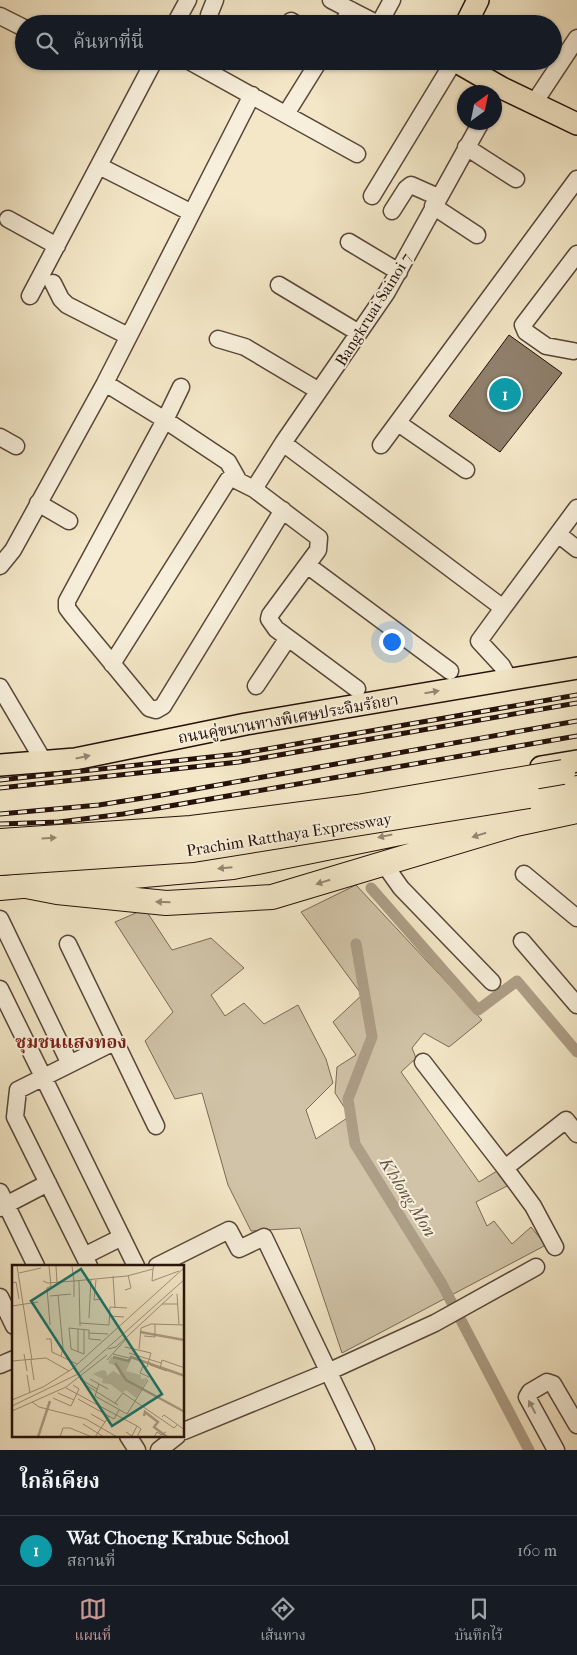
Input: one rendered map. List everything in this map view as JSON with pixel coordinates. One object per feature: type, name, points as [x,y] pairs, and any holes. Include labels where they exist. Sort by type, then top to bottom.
[{"type":"highway","name":"Prachim Ratthaya Expressway","points":[[0,841],[191,828],[358,807],[577,770]]},
{"type":"highway","name":"Prachim Ratthaya Expressway","points":[[0,863],[193,850],[577,788]]},
{"type":"highway","points":[[26,886],[56,892],[166,903],[272,897],[516,824],[577,811]]},
{"type":"highway","points":[[0,888],[233,867],[442,816]]},
{"type":"main road","points":[[470,15],[478,0]]},
{"type":"main road","points":[[466,70],[486,85]]},
{"type":"main road","points":[[502,95],[534,103],[577,124]]},
{"type":"main road","name":"ถนนคู่ขนานทางพิเศษประจิมรัถยา","points":[[0,765],[43,760],[75,759],[246,724],[577,668]]},
{"type":"main road","points":[[442,816],[432,795],[440,784],[577,761]]},
{"type":"main road","points":[[0,871],[131,858],[149,853],[176,830],[193,821],[363,797],[418,800],[442,816],[577,801]]},
{"type":"street","points":[[180,15],[188,0]]},
{"type":"street","points":[[209,15],[215,0]]},
{"type":"street","points":[[331,0],[344,15]]},
{"type":"street","points":[[383,15],[392,0]]},
{"type":"street","points":[[0,16],[15,24]]},
{"type":"street","points":[[562,61],[577,38]]},
{"type":"street","points":[[30,296],[149,70]]},
{"type":"street","points":[[206,70],[357,154]]},
{"type":"street","points":[[286,114],[313,70]]},
{"type":"street","points":[[372,196],[449,70]]},
{"type":"street","points":[[534,103],[556,70]]},
{"type":"street","points":[[0,566],[13,550],[105,383],[190,212],[252,95]]},
{"type":"street","name":"Bangkruai-Sainoi 7","points":[[254,489],[399,272],[476,130]]},
{"type":"street","points":[[466,147],[516,179]]},
{"type":"street","points":[[99,166],[190,212]]},
{"type":"street","points":[[381,445],[577,179]]},
{"type":"street","points":[[392,211],[406,189],[411,185],[436,202],[477,235]]},
{"type":"street","points":[[8,218],[57,246]]},
{"type":"street","points":[[349,242],[399,272]]},
{"type":"street","points":[[574,351],[546,346],[526,332],[523,325],[577,254]]},
{"type":"street","points":[[53,283],[61,299],[67,305],[128,336]]},
{"type":"street","points":[[279,285],[359,333]]},
{"type":"street","points":[[218,339],[245,346],[319,391]]},
{"type":"street","points":[[105,383],[228,462],[237,478],[319,538],[318,550],[270,615],[271,624],[357,689]]},
{"type":"street","points":[[181,387],[67,601],[67,608],[73,616],[149,708],[156,710],[163,706],[282,510]]},
{"type":"street","points":[[398,423],[466,470]]},
{"type":"street","points":[[0,437],[16,446]]},
{"type":"street","points":[[283,443],[502,608]]},
{"type":"street","points":[[112,664],[228,480],[237,478]]},
{"type":"street","points":[[38,503],[69,521]]},
{"type":"street","points":[[509,680],[502,666],[478,641],[577,508]]},
{"type":"street","points":[[558,534],[577,549]]},
{"type":"street","points":[[307,565],[450,671]]},
{"type":"street","points":[[256,686],[288,638]]},
{"type":"street","points":[[0,687],[43,760]]},
{"type":"street","points":[[384,864],[401,888],[492,982]]},
{"type":"street","points":[[524,874],[577,918]]},
{"type":"street","points":[[0,919],[70,1064]]},
{"type":"street","points":[[522,941],[577,1005]]},
{"type":"street","points":[[68,944],[156,1126]]},
{"type":"street","points":[[0,989],[42,1078],[54,1096],[136,1265]]},
{"type":"street","points":[[114,1042],[18,1090],[15,1117],[87,1264],[122,1237]]},
{"type":"street","points":[[423,1062],[533,1206],[555,1247]]},
{"type":"street","points":[[505,1168],[566,1120],[577,1134]]},
{"type":"street","points":[[35,1265],[2,1202],[48,1183]]},
{"type":"street","points":[[159,1265],[229,1230],[239,1249],[264,1237],[366,1450]]},
{"type":"street","points":[[185,1431],[330,1372],[466,1308],[536,1268]]},
{"type":"street","points":[[5,1299],[12,1320]]},
{"type":"street","points":[[0,1365],[12,1360]]},
{"type":"street","points":[[556,1450],[527,1398],[530,1392],[547,1382],[553,1384],[577,1425]]},
{"type":"street","points":[[159,1450],[174,1438]]},
{"type":"shaded area","points":[[356,885],[482,1020],[449,1047],[424,1033],[412,1048],[416,1058],[401,1072],[479,1182],[497,1171],[509,1185],[476,1202],[487,1226],[494,1221],[512,1244],[531,1227],[546,1245],[342,1353],[300,1228],[251,1231],[228,1185],[202,1093],[175,1099],[145,1041],[173,1012],[115,922],[145,909],[172,950],[211,938],[244,968],[211,995],[225,1016],[244,1003],[264,1024],[298,1005],[326,1059],[333,1083],[306,1110],[316,1139],[350,1116],[335,1093],[337,1067],[356,1055],[333,1022],[362,995],[301,912]]},
{"type":"building","points":[[509,335],[562,373],[500,452],[449,416]]},
{"type":"waterway","points":[[371,888],[478,1010],[517,981],[577,1052]]},
{"type":"waterway","name":"Khlong Mon","points":[[356,944],[372,1037],[348,1099],[355,1144],[442,1284],[529,1450]]},
{"type":"railway","points":[[0,780],[238,754],[577,695]]},
{"type":"railway","points":[[0,788],[239,762],[577,703]]},
{"type":"railway","points":[[0,814],[99,805],[162,795],[577,721]]},
{"type":"railway","points":[[0,824],[59,822],[123,814],[577,736]]},
{"type":"place","name":"Wat Choeng Krabue School","points":[[505,394]]},
{"type":"district","name":"ชุมชนแสงทอง","points":[[71,1042]]}]
